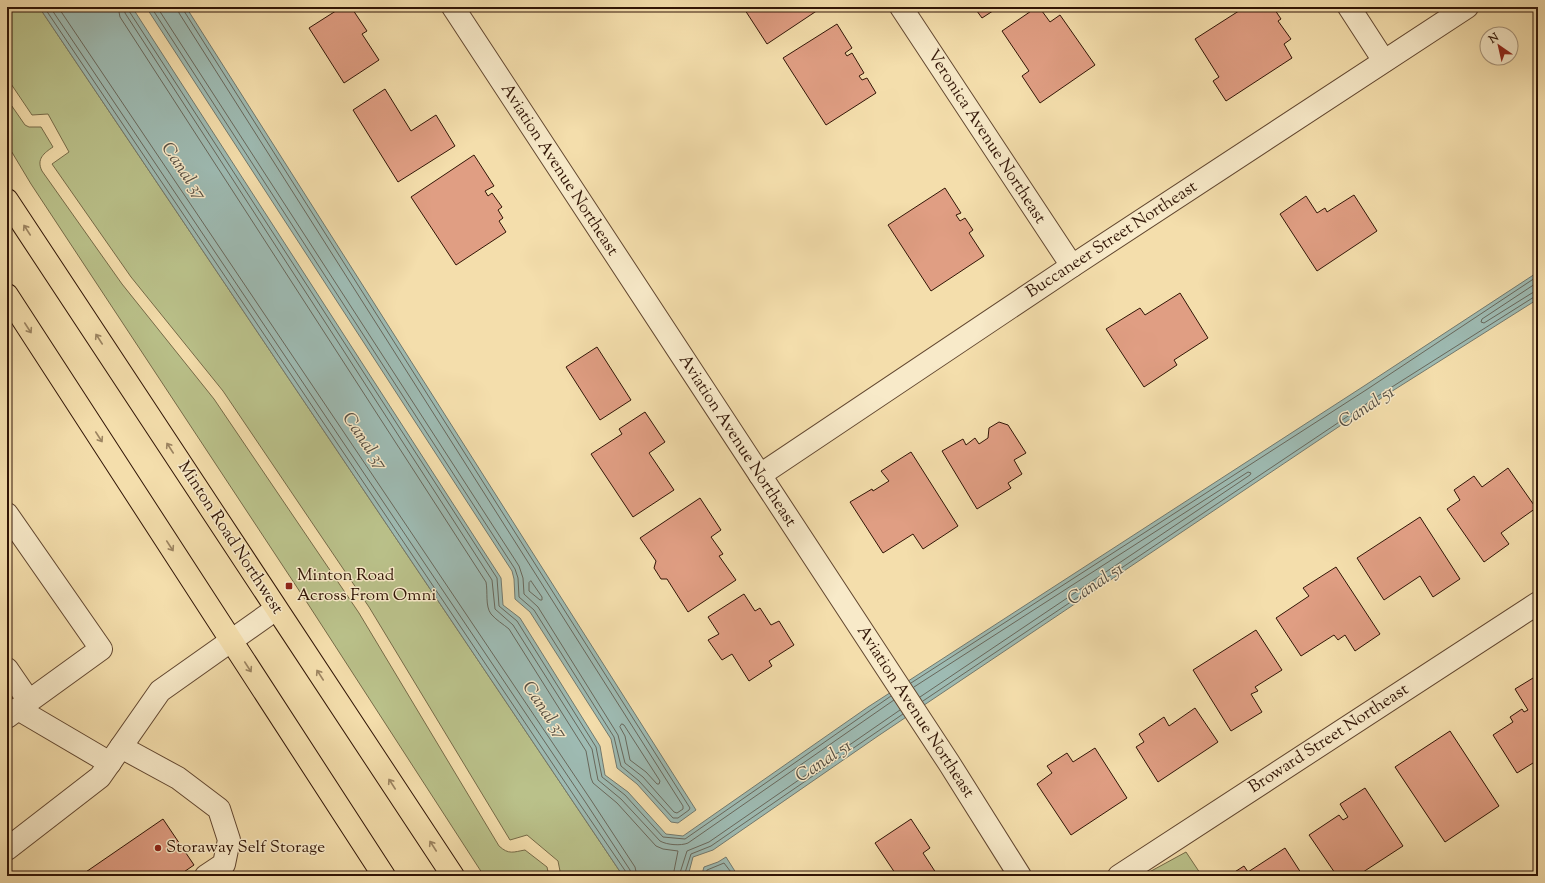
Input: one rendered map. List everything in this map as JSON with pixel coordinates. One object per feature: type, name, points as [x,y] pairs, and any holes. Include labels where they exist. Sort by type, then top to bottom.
[{"type":"main road","name":"Minton Road Northwest","points":[[7,200],[453,876]]},
{"type":"main road","points":[[7,295],[384,876]]},
{"type":"street","name":"Aviation Avenue Northeast","points":[[452,7],[944,756],[1020,876]]},
{"type":"street","name":"Veronica Avenue Northeast","points":[[901,7],[1072,266]]},
{"type":"street","points":[[1349,7],[1384,61]]},
{"type":"street","name":"Buccaneer Street Northeast","points":[[760,475],[1072,266],[1467,7]]},
{"type":"street","points":[[7,514],[101,649],[18,709]]},
{"type":"street","name":"Broward Street Northeast","points":[[1119,876],[1538,603]]},
{"type":"street","points":[[7,849],[100,777],[160,691],[276,609]]},
{"type":"street","points":[[7,669],[18,709],[115,755],[178,778],[219,809],[229,840],[224,864],[206,876]]},
{"type":"green space","points":[[7,7],[39,7],[623,876],[561,876],[558,861],[527,835],[510,840],[369,607],[223,391],[131,277],[52,164],[69,152],[48,114],[32,115],[7,78]]},
{"type":"green space","points":[[7,99],[25,125],[29,127],[41,127],[53,147],[44,154],[40,160],[40,167],[42,171],[122,284],[214,399],[359,613],[499,846],[508,852],[525,850],[547,867],[549,876],[484,876],[308,604],[31,184],[7,144]]},
{"type":"green space","points":[[1186,852],[1202,876],[1142,876]]},
{"type":"water","points":[[39,7],[132,7],[501,578],[503,605],[520,618],[600,746],[605,775],[628,792],[666,834],[683,836],[868,707],[1538,272],[1538,299],[1386,395],[878,736],[713,850],[693,857],[688,876],[623,876]]},
{"type":"water","points":[[146,7],[186,7],[696,810],[678,823],[671,822],[637,784],[617,768],[611,739],[530,612],[515,599],[512,571]]},
{"type":"water","points":[[726,857],[738,876],[703,876],[702,874],[704,867],[718,862]]},
{"type":"building","points":[[342,7],[351,7],[367,31],[362,34],[379,60],[344,83],[309,28]]},
{"type":"building","points":[[743,7],[820,7],[821,8],[767,44]]},
{"type":"building","points":[[974,7],[999,7],[982,18]]},
{"type":"building","points":[[1039,7],[1050,22],[1060,15],[1095,65],[1040,103],[1022,76],[1029,71],[1002,31]]},
{"type":"building","points":[[1245,7],[1273,7],[1281,19],[1278,21],[1291,39],[1284,44],[1292,58],[1226,101],[1213,81],[1219,77],[1195,39]]},
{"type":"building","points":[[837,24],[852,48],[845,53],[847,56],[852,53],[864,73],[859,76],[862,80],[867,78],[876,93],[826,125],[783,58]]},
{"type":"building","points":[[385,89],[411,131],[436,115],[455,146],[398,182],[353,110]]},
{"type":"building","points":[[474,155],[494,186],[485,191],[488,196],[492,193],[502,207],[498,210],[503,218],[499,221],[506,232],[456,265],[411,197]]},
{"type":"building","points":[[945,188],[961,213],[956,215],[960,221],[965,218],[973,230],[969,233],[984,256],[931,291],[888,225]]},
{"type":"building","points":[[1354,195],[1377,231],[1317,271],[1280,214],[1306,196],[1317,213],[1325,208],[1327,212]]},
{"type":"building","points":[[1180,293],[1208,338],[1174,360],[1177,365],[1144,387],[1106,329],[1140,308],[1145,315]]},
{"type":"building","points":[[597,347],[631,400],[600,420],[566,367]]},
{"type":"building","points":[[645,412],[665,442],[649,453],[674,490],[633,517],[591,454],[622,434],[619,429]]},
{"type":"building","points":[[999,422],[1008,425],[1026,453],[1014,460],[1022,474],[1008,483],[1011,488],[977,509],[942,451],[963,439],[966,445],[975,438],[979,444],[988,438],[989,428]]},
{"type":"building","points":[[911,452],[958,526],[923,549],[913,534],[883,553],[850,502],[872,489],[873,491],[889,481],[881,471]]},
{"type":"building","points":[[1508,468],[1536,508],[1501,533],[1509,544],[1484,562],[1447,509],[1460,500],[1454,490],[1474,476],[1482,487]]},
{"type":"building","points":[[700,498],[721,530],[711,537],[723,554],[719,556],[736,580],[688,612],[667,579],[661,579],[654,568],[656,561],[640,538]]},
{"type":"building","points":[[1420,517],[1460,579],[1433,597],[1420,576],[1384,600],[1357,558]]},
{"type":"building","points":[[1336,567],[1380,634],[1355,651],[1345,635],[1338,640],[1334,635],[1301,656],[1276,618],[1309,596],[1303,588]]},
{"type":"building","points":[[744,594],[755,611],[760,608],[771,625],[779,621],[794,645],[769,661],[772,666],[749,681],[732,654],[722,660],[708,640],[719,634],[708,617]]},
{"type":"building","points":[[1256,630],[1282,670],[1255,687],[1258,691],[1251,694],[1262,712],[1231,731],[1193,670]]},
{"type":"building","points":[[1538,675],[1538,772],[1533,763],[1517,773],[1493,735],[1513,722],[1510,717],[1522,709],[1524,712],[1528,710],[1515,689]]},
{"type":"building","points":[[1195,708],[1218,742],[1158,782],[1136,747],[1144,742],[1139,734],[1164,717],[1169,726]]},
{"type":"building","points":[[1450,731],[1499,806],[1445,842],[1395,767]]},
{"type":"building","points":[[1095,748],[1127,798],[1071,835],[1037,784],[1052,773],[1047,766],[1067,753],[1073,762]]},
{"type":"building","points":[[1365,788],[1403,846],[1357,876],[1337,876],[1309,835],[1339,815],[1343,820],[1348,817],[1340,804]]},
{"type":"building","points":[[163,819],[194,865],[178,876],[80,876]]},
{"type":"building","points":[[911,819],[930,848],[923,853],[938,876],[897,876],[875,843]]},
{"type":"building","points":[[1285,848],[1303,876],[1230,875],[1244,866],[1248,872]]},
{"type":"place","name":"Minton Road Across From Omni","points":[[289,586]]},
{"type":"place","name":"Storaway Self Storage","points":[[158,848]]},
{"type":"water label","name":"Canal 37","points":[[183,172]]},
{"type":"water label","name":"Canal 51","points":[[1367,408]]},
{"type":"water label","name":"Canal 37","points":[[364,442]]},
{"type":"water label","name":"Canal 51","points":[[1096,585]]},
{"type":"water label","name":"Canal 37","points":[[544,711]]},
{"type":"water label","name":"Canal 51","points":[[824,762]]}]
